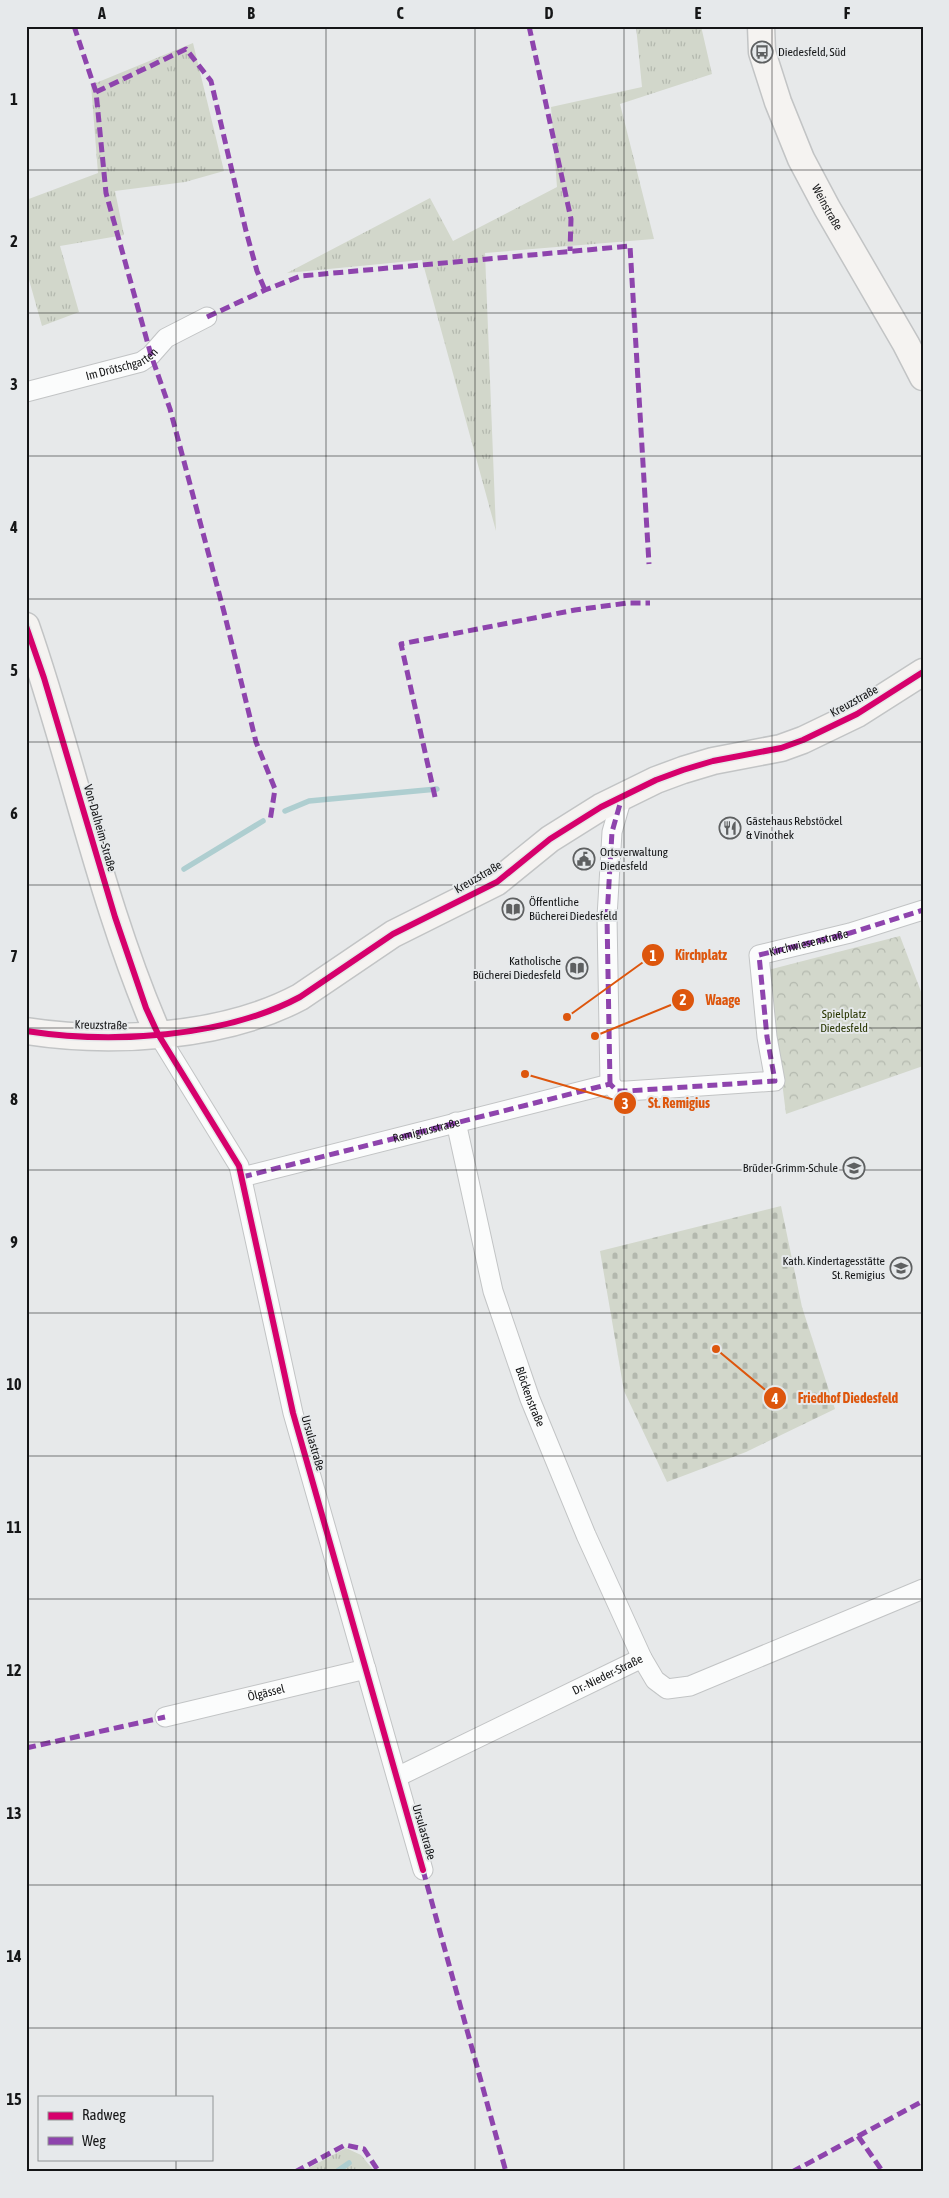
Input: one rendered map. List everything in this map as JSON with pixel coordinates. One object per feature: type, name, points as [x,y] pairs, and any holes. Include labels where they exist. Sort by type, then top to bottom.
[{"type":"street","name":"Weinstraße","points":[[761,26],[762,52],[778,102],[801,159],[923,377]]},
{"type":"street","name":"Im Drötschgarten","points":[[26,392],[141,362],[151,356],[166,338],[207,317]]},
{"type":"street","name":"Von-Dalheim-Straße","points":[[26,626],[44,678],[114,917],[146,1008],[158,1034]]},
{"type":"street","name":"Kreuzstraße","points":[[26,1031],[75,1037],[136,1037],[243,1019],[284,1005],[300,997],[393,934],[497,882],[572,823],[656,780],[683,770],[713,761],[781,748],[803,740],[857,714],[923,672]]},
{"type":"street","points":[[610,1084],[607,917],[612,832],[622,797]]},
{"type":"street","name":"Kirchwiesenstraße","points":[[610,1084],[617,1091],[627,1092],[775,1081],[766,1037],[759,954],[850,933],[923,910]]},
{"type":"street","name":"Ursulastraße","points":[[158,1034],[234,1156],[242,1177],[292,1413],[423,1870]]},
{"type":"street","name":"Remigiusstraße","points":[[242,1177],[610,1084]]},
{"type":"street","name":"Blöckenstraße","points":[[456,1122],[494,1291],[530,1399],[586,1535],[642,1658]]},
{"type":"street","name":"Dr.-Nieder-Straße","points":[[397,1777],[642,1658],[655,1680],[667,1689],[690,1686],[923,1589]]},
{"type":"street","name":"Ölgässel","points":[[165,1716],[366,1669]]},
{"type":"green space","points":[[636,26],[701,26],[712,74],[620,104],[654,239],[485,253],[496,531],[422,260],[287,273],[430,198],[453,241],[557,187],[551,107],[642,87]]},
{"type":"green space","points":[[193,43],[224,171],[185,182],[115,191],[124,235],[60,246],[79,312],[42,326],[26,269],[26,200],[98,173],[91,85]]},
{"type":"green space","name":"Spielplatz Diedesfeld","points":[[900,936],[923,997],[923,1066],[786,1114],[768,970]]},
{"type":"green space","points":[[781,1206],[802,1307],[835,1409],[746,1452],[667,1482],[624,1391],[600,1251]]},
{"type":"green space","points":[[346,2148],[361,2155],[375,2172],[301,2172]]},
{"type":"waterway","points":[[285,811],[309,801],[437,789]]},
{"type":"waterway","points":[[184,869],[263,821]]},
{"type":"waterway","points":[[336,2172],[349,2163]]},
{"type":"marked path","points":[[74,26],[96,92],[106,193],[151,355],[170,409],[224,612],[256,742],[275,789],[270,821]]},
{"type":"marked path","points":[[529,26],[571,219],[570,251]]},
{"type":"marked path","points":[[96,92],[186,49],[211,81],[246,231],[257,271],[265,290]]},
{"type":"marked path","points":[[207,317],[265,290],[301,276],[630,246],[649,564]]},
{"type":"marked path","points":[[435,797],[401,644],[575,610],[628,603],[650,603]]},
{"type":"marked path","points":[[610,1084],[607,917],[612,832],[622,797]]},
{"type":"marked path","points":[[242,1177],[610,1084],[617,1091],[627,1091],[775,1081],[767,1037],[759,955],[850,933],[923,910]]},
{"type":"marked path","points":[[26,1748],[165,1717]]},
{"type":"marked path","points":[[423,1870],[506,2172]]},
{"type":"marked path","points":[[792,2172],[923,2101]]},
{"type":"marked path","points":[[858,2136],[883,2172]]},
{"type":"marked path","points":[[295,2172],[345,2145],[364,2149],[379,2172]]},
{"type":"cycle path","points":[[26,626],[44,678],[115,917],[146,1008],[158,1034],[239,1166],[293,1413],[423,1870]]},
{"type":"cycle path","points":[[26,1031],[59,1035],[130,1037],[202,1029],[270,1011],[300,997],[393,934],[497,882],[550,839],[601,807],[656,780],[683,770],[713,761],[781,748],[803,740],[857,714],[923,672]]},
{"type":"place","name":"Diedesfeld, Süd","points":[[762,52]]},
{"type":"place","name":"Gästehaus Rebstöckel & Vinothek","points":[[730,828]]},
{"type":"place","name":"Ortsverwaltung Diedesfeld","points":[[584,859]]},
{"type":"place","name":"Öffentliche Bücherei Diedesfeld","points":[[513,909]]},
{"type":"place","name":"Katholische Bücherei Diedesfeld","points":[[577,968]]},
{"type":"place","name":"Kirchplatz","points":[[567,1017]]},
{"type":"place","name":"Waage","points":[[595,1036]]},
{"type":"place","name":"St. Remigius","points":[[525,1074]]},
{"type":"place","name":"Brüder-Grimm-Schule","points":[[854,1168]]},
{"type":"place","name":"Kath. Kindertagesstätte St. Remigius","points":[[901,1268]]},
{"type":"place","name":"Friedhof Diedesfeld","points":[[716,1349]]}]
